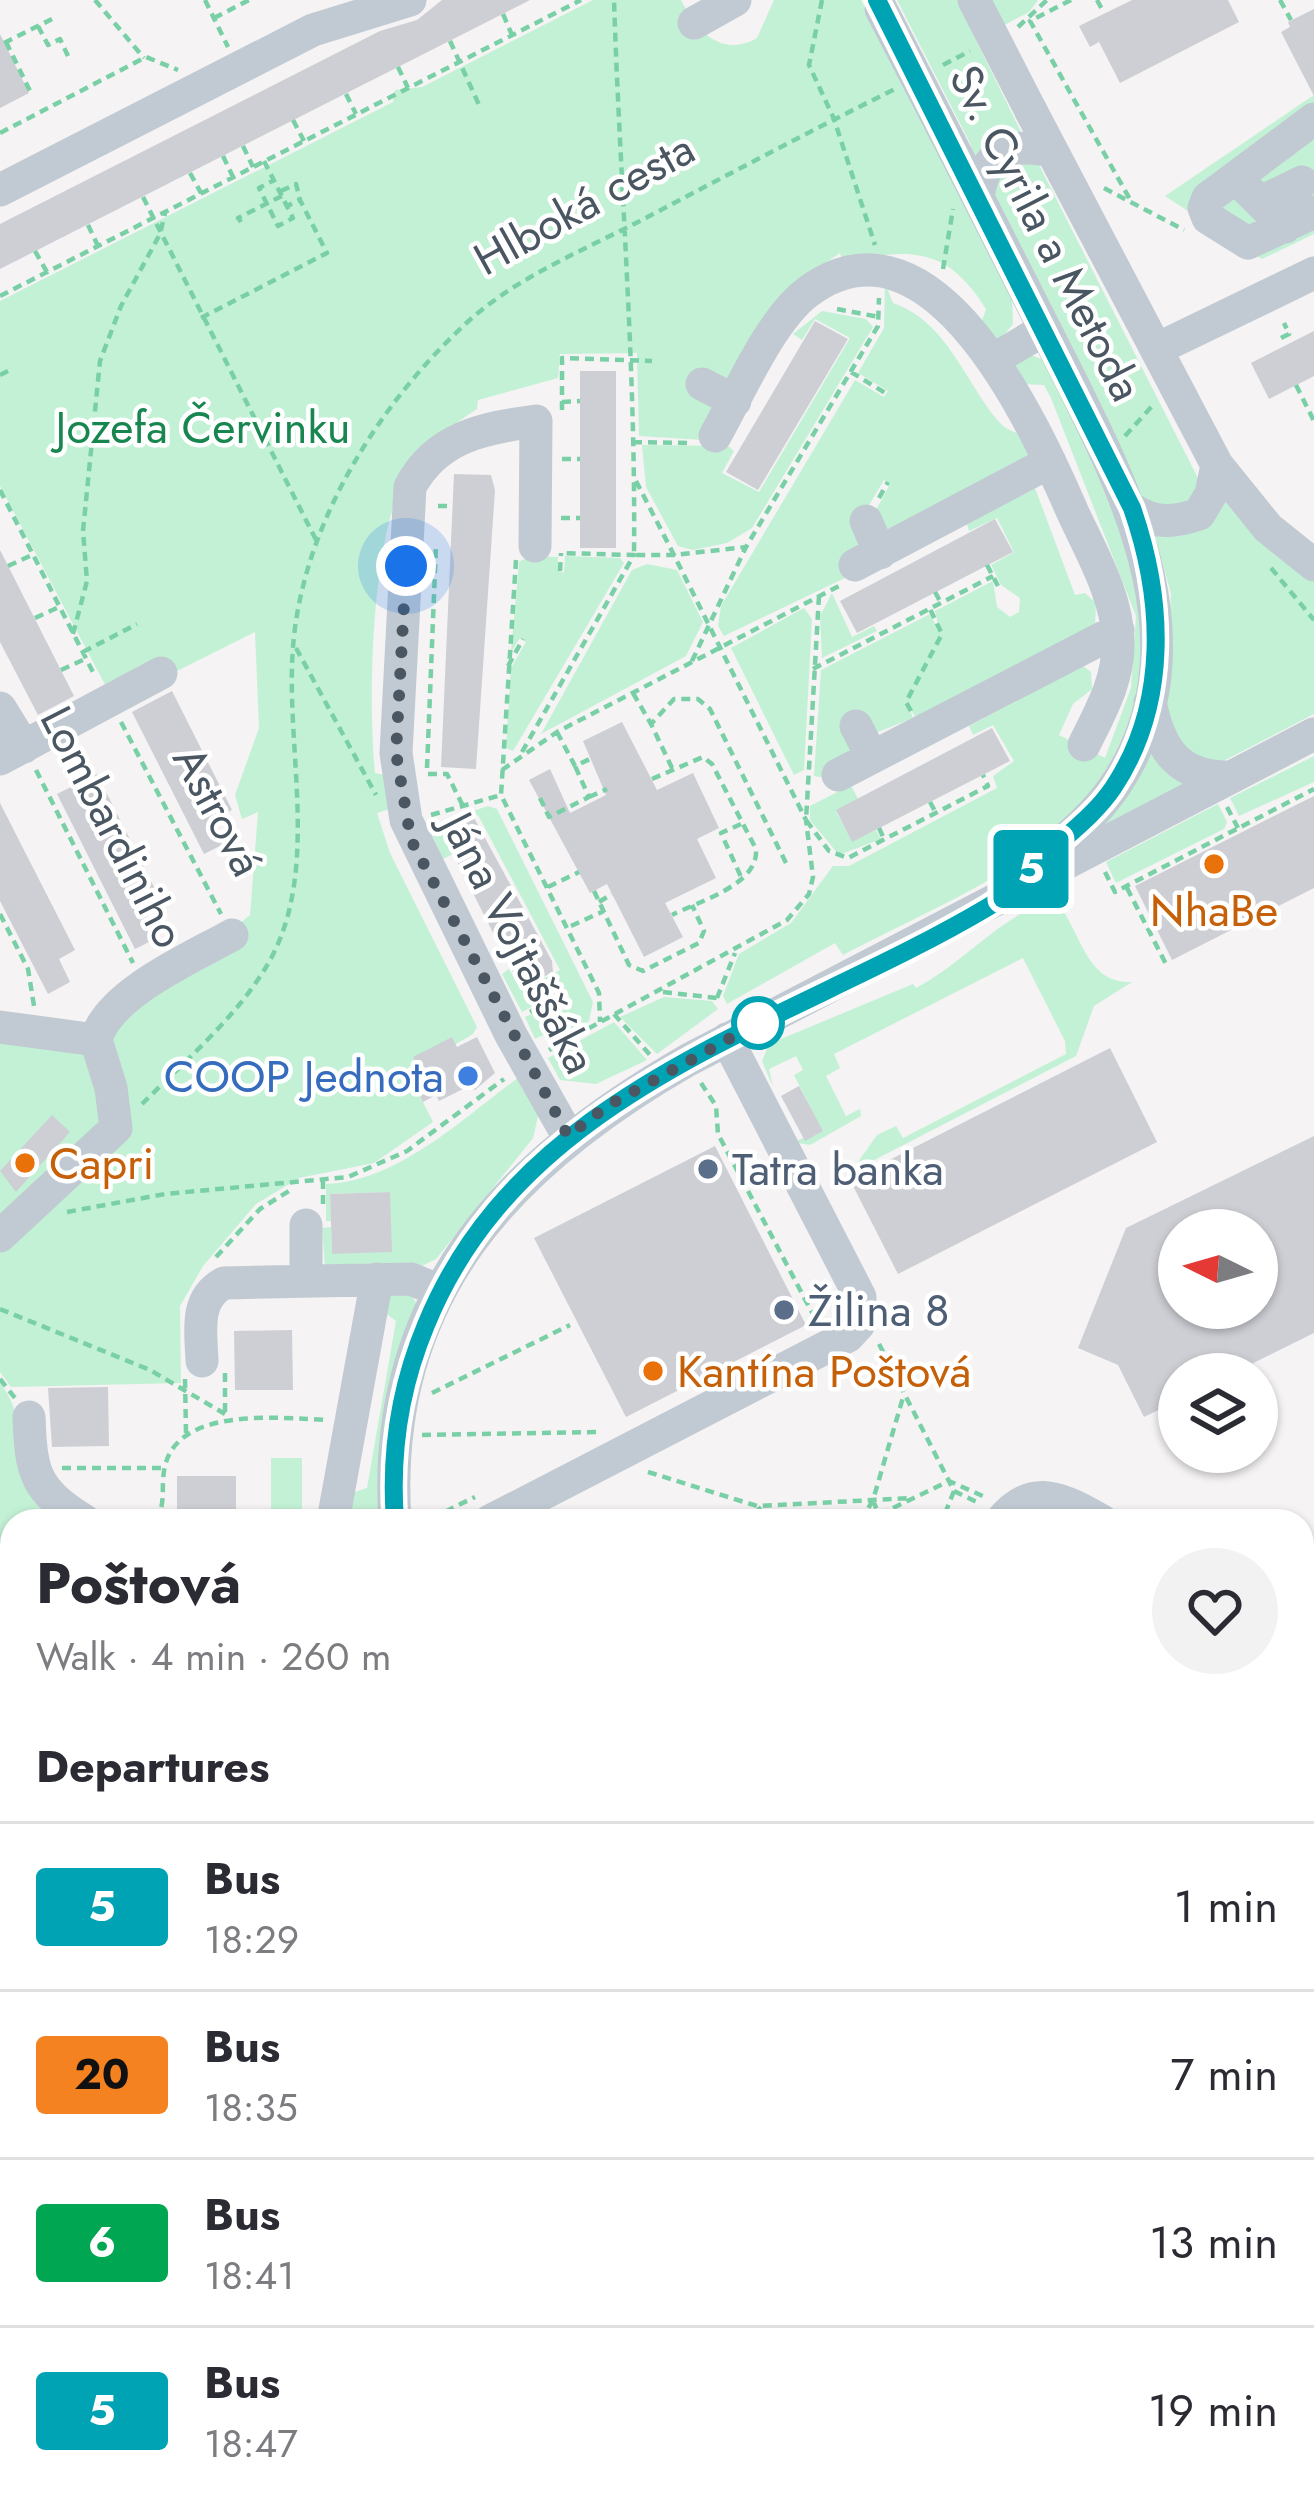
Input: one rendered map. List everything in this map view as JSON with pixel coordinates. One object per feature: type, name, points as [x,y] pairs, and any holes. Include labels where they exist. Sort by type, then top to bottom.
[{"type":"street","points":[[694,23],[735,0]]},
{"type":"street","name":"Sv. Cyrila a Metoda","points":[[974,0],[1217,465],[1268,528],[1314,565]]},
{"type":"street","points":[[0,190],[313,30],[396,3]]},
{"type":"street","name":"Sv. Cyrila a Metoda","points":[[879,4],[956,154],[966,202],[1045,329],[1132,508],[1154,596],[1150,702],[1157,736],[1186,771],[1232,777]]},
{"type":"street","points":[[1305,190],[1248,243],[1208,218],[1204,208],[1208,198],[1314,119]]},
{"type":"street","points":[[966,202],[995,154],[1019,146],[1052,151]]},
{"type":"street","points":[[1273,150],[1305,190]]},
{"type":"street","points":[[1236,178],[1261,202],[1305,190]]},
{"type":"street","points":[[715,436],[788,311],[808,292],[829,279],[878,271],[931,292],[993,359],[1050,462],[1106,587],[1118,630],[1116,672],[1084,745]]},
{"type":"street","points":[[1157,349],[1314,273]]},
{"type":"street","points":[[993,359],[1045,329]]},
{"type":"street","points":[[702,384],[735,401]]},
{"type":"street","points":[[443,448],[486,428],[536,421],[543,551]]},
{"type":"street","name":"Jána Vojtaššáka","points":[[443,448],[426,460],[410,487],[396,753],[415,818],[527,1063],[568,1136]]},
{"type":"street","points":[[858,568],[1050,462]]},
{"type":"street","points":[[1132,508],[1149,520],[1169,522],[1199,514],[1211,494],[1217,465]]},
{"type":"street","points":[[858,568],[866,520]]},
{"type":"street","points":[[838,775],[1118,630]]},
{"type":"street","points":[[12,753],[105,693],[160,674]]},
{"type":"street","name":"Sv. Cyrila a Metoda","points":[[992,905],[1112,790],[1150,702]]},
{"type":"street","name":"Lombardiniho","points":[[0,708],[12,753]]},
{"type":"street","points":[[856,725],[872,758]]},
{"type":"street","points":[[407,1509],[394,1467],[404,1392],[440,1291],[493,1210],[568,1136],[725,1024],[992,905],[1314,734]]},
{"type":"street","name":"Astrová","points":[[143,985],[232,935]]},
{"type":"street","name":"Lombardiniho","points":[[95,1040],[99,1027],[143,985]]},
{"type":"street","points":[[513,1509],[848,1336],[859,1324],[860,1297],[725,1024]]},
{"type":"street","points":[[11,1228],[116,1128],[111,1088],[95,1040],[16,1028]]},
{"type":"street","points":[[306,1225],[306,1280]]},
{"type":"street","points":[[335,1509],[377,1279]]},
{"type":"street","points":[[202,1361],[201,1310],[212,1290],[236,1281],[411,1279],[440,1291]]},
{"type":"street","points":[[29,1418],[34,1474],[42,1489],[69,1509]]},
{"type":"street","points":[[989,1508],[1055,1496],[1079,1509]]},
{"type":"path","points":[[95,0],[144,58],[178,70]]},
{"type":"path","points":[[205,0],[239,68]]},
{"type":"path","points":[[214,18],[249,0]]},
{"type":"path","points":[[560,0],[564,8]]},
{"type":"path","points":[[0,296],[580,0]]},
{"type":"path","points":[[522,752],[634,555],[633,358],[622,230],[614,0]]},
{"type":"path","points":[[692,661],[746,548],[878,326],[879,260],[834,119],[809,65],[823,0]]},
{"type":"path","points":[[1030,21],[1047,0]]},
{"type":"path","points":[[1010,31],[1071,0]]},
{"type":"path","points":[[1097,0],[1104,14]]},
{"type":"path","points":[[1280,0],[1291,20]]},
{"type":"path","points":[[503,14],[512,35]]},
{"type":"path","points":[[32,93],[5,42],[52,19]]},
{"type":"path","points":[[1030,21],[1132,203]]},
{"type":"path","points":[[38,26],[48,45],[60,39],[68,56]]},
{"type":"path","points":[[450,40],[480,107]]},
{"type":"path","points":[[932,70],[971,50]]},
{"type":"path","points":[[0,133],[144,58]]},
{"type":"path","points":[[398,67],[408,88]]},
{"type":"path","name":"Hlboká cesta","points":[[116,1128],[235,1007],[269,962],[290,909],[295,870],[293,643],[317,542],[385,412],[459,329],[518,284],[913,80]]},
{"type":"path","points":[[346,94],[356,114]]},
{"type":"path","points":[[293,120],[304,141]]},
{"type":"path","points":[[243,146],[253,167]]},
{"type":"path","points":[[223,156],[233,177]]},
{"type":"path","points":[[264,161],[274,180],[293,218],[278,226],[259,188],[274,180]]},
{"type":"path","points":[[190,173],[201,193]]},
{"type":"path","points":[[201,318],[327,253],[296,184],[238,218],[241,223]]},
{"type":"path","points":[[1100,185],[1195,236]]},
{"type":"path","points":[[143,197],[317,542]]},
{"type":"path","points":[[287,206],[300,200]]},
{"type":"path","points":[[931,292],[966,202]]},
{"type":"path","points":[[73,634],[87,581],[83,531],[100,361],[121,306],[160,234],[165,212]]},
{"type":"path","points":[[88,225],[98,246]]},
{"type":"path","points":[[35,251],[46,272]]},
{"type":"path","points":[[1281,338],[1289,334],[1284,323]]},
{"type":"path","points":[[562,421],[562,358],[652,361]]},
{"type":"path","points":[[0,375],[8,370]]},
{"type":"path","points":[[851,372],[887,394]]},
{"type":"path","points":[[1296,385],[1314,422]]},
{"type":"path","points":[[1305,403],[1314,398]]},
{"type":"path","points":[[1116,442],[1160,400]]},
{"type":"path","points":[[562,402],[580,401]]},
{"type":"path","points":[[562,440],[562,479]]},
{"type":"path","points":[[437,525],[443,448]]},
{"type":"path","points":[[562,459],[580,459]]},
{"type":"path","points":[[11,1228],[164,1194],[348,1177],[407,1151],[527,1063],[736,951],[800,908],[809,894],[813,850],[806,820],[635,478]]},
{"type":"path","name":"Astrová","points":[[0,490],[232,935]]},
{"type":"path","points":[[562,499],[562,518],[543,551],[511,571],[501,795],[598,993],[600,1022]]},
{"type":"path","points":[[438,506],[453,506]]},
{"type":"path","points":[[562,518],[580,518]]},
{"type":"path","points":[[415,818],[427,774],[436,544]]},
{"type":"path","points":[[543,551],[674,555],[746,548]]},
{"type":"path","points":[[543,551],[560,571]]},
{"type":"path","points":[[8,566],[33,555]]},
{"type":"path","points":[[436,564],[450,564]]},
{"type":"path","points":[[987,566],[998,586]]},
{"type":"path","points":[[502,770],[557,732],[858,568]]},
{"type":"path","points":[[813,669],[993,576]]},
{"type":"path","points":[[935,592],[941,603]]},
{"type":"path","points":[[35,619],[59,607]]},
{"type":"path","points":[[922,732],[906,702],[942,634],[930,608]]},
{"type":"path","points":[[883,619],[889,629]]},
{"type":"path","points":[[433,622],[447,623]]},
{"type":"path","points":[[61,670],[137,624]]},
{"type":"path","points":[[507,669],[523,639]]},
{"type":"path","points":[[293,643],[373,794],[415,818],[501,795]]},
{"type":"path","points":[[430,680],[445,680]]},
{"type":"path","points":[[633,693],[672,768]]},
{"type":"path","points":[[651,724],[668,702],[683,697],[698,699],[710,709],[787,865]]},
{"type":"path","points":[[557,732],[590,797]]},
{"type":"path","points":[[428,738],[442,738]]},
{"type":"path","name":"Lombardiniho","points":[[12,753],[143,985]]},
{"type":"path","points":[[652,779],[694,757],[712,764],[757,858],[742,879],[672,915]]},
{"type":"path","points":[[574,766],[592,758]]},
{"type":"path","points":[[427,774],[447,774],[463,806]]},
{"type":"path","points":[[540,798],[549,817],[607,788]]},
{"type":"path","points":[[1102,867],[1115,892],[1314,789]]},
{"type":"path","points":[[931,802],[936,813]]},
{"type":"path","points":[[742,879],[721,833],[743,823]]},
{"type":"path","points":[[879,828],[884,839]]},
{"type":"path","points":[[548,887],[579,872]]},
{"type":"path","points":[[1126,886],[1168,968]]},
{"type":"path","points":[[594,891],[629,965],[643,971],[699,943],[704,931],[692,905]]},
{"type":"path","points":[[599,902],[612,894]]},
{"type":"path","points":[[569,927],[604,911]]},
{"type":"path","points":[[0,914],[28,969],[34,1004],[16,1028]]},
{"type":"path","points":[[725,1024],[717,998],[736,951]]},
{"type":"path","points":[[660,991],[717,998]]},
{"type":"path","points":[[614,1014],[655,1060],[662,1057]]},
{"type":"path","points":[[697,1076],[716,1106],[718,1134],[820,1320],[800,1330]]},
{"type":"path","points":[[0,1309],[150,1370],[225,1414]]},
{"type":"path","points":[[859,1324],[873,1332],[954,1491],[989,1508]]},
{"type":"path","points":[[427,1393],[570,1325]]},
{"type":"path","points":[[869,1509],[904,1394]]},
{"type":"path","points":[[322,1439],[328,1400]]},
{"type":"path","points":[[420,1449],[423,1414]]},
{"type":"path","points":[[162,1509],[164,1468],[186,1435],[225,1421],[325,1420]]},
{"type":"path","points":[[420,1436],[602,1432]]},
{"type":"path","points":[[34,1474],[56,1468],[164,1468]]},
{"type":"path","points":[[635,1468],[757,1506],[913,1498]]},
{"type":"path","points":[[895,1509],[949,1481]]},
{"type":"path","points":[[949,1481],[989,1508]]},
{"type":"path","points":[[947,1509],[954,1491]]},
{"type":"path","points":[[873,1500],[876,1509]]},
{"type":"path","points":[[165,1504],[177,1504]]},
{"type":"green space","name":"Jozefa Červinku","points":[[593,0],[681,0],[711,38],[732,45],[757,38],[774,0],[861,0],[1012,296],[1013,324],[999,341],[979,329],[986,309],[957,273],[941,263],[907,254],[843,262],[840,253],[782,293],[704,440],[639,436],[637,353],[560,354],[558,378],[478,400],[477,409],[434,444],[401,488],[383,548],[374,628],[373,744],[375,773],[389,776],[393,808],[377,813],[390,853],[477,1027],[473,1034],[408,1072],[433,1122],[374,1163],[299,1178],[256,1204],[203,1266],[180,1306],[181,1383],[11,1387],[0,1372],[0,1034],[90,1046],[250,915],[258,812],[242,819],[235,795],[259,728],[255,632],[165,677],[110,694],[0,486],[0,301],[393,102],[395,90],[422,87]]},
{"type":"green space","points":[[897,0],[1038,0],[1029,12],[976,40],[1023,136],[974,166],[971,145]]},
{"type":"green space","points":[[1314,95],[1314,234],[1262,259],[1165,196]]},
{"type":"green space","points":[[1035,157],[1203,488],[1185,509],[1145,503],[988,190],[995,170]]},
{"type":"green space","points":[[885,283],[893,303],[912,312],[942,339],[1000,423],[1025,437],[1029,459],[879,541],[870,521],[890,484],[884,480],[860,520],[870,545],[847,577],[724,636],[718,626],[721,606],[855,380],[884,397],[888,391],[858,373],[884,328]]},
{"type":"green space","points":[[822,311],[866,319],[873,327],[752,528],[727,543],[693,550],[678,546],[646,487],[642,445],[728,446],[734,451],[722,473],[759,492],[850,338],[815,319],[802,340],[793,334]]},
{"type":"green space","points":[[1031,355],[1049,362],[1078,419],[1118,508],[1137,569],[1145,638],[1132,712],[1118,747],[1077,810],[1021,860],[843,955],[835,943],[727,1004],[723,996],[739,954],[791,923],[833,866],[849,866],[997,788],[993,776],[1014,761],[993,725],[973,735],[969,726],[1083,666],[1091,672],[1092,689],[1073,704],[1059,735],[1105,758],[1131,688],[1136,616],[1051,398],[1044,385],[1021,384],[1013,367]]},
{"type":"green space","points":[[1035,488],[1075,595],[1085,593],[1096,603],[1095,626],[915,717],[908,704],[913,718],[858,740],[837,780],[814,776],[821,670],[930,614],[940,633],[935,611],[993,581],[997,607],[1010,617],[1019,612],[1020,598],[1001,585],[991,565],[1014,552],[997,518],[969,531],[967,524]]},
{"type":"green space","points":[[1224,499],[1314,580],[1314,714],[1212,767],[1195,764],[1163,717],[1171,594],[1154,531]]},
{"type":"green space","points":[[530,556],[558,557],[558,570],[564,573],[565,556],[620,558],[624,563],[513,751],[506,748],[511,668],[526,642],[520,638],[511,652],[519,562]]},
{"type":"green space","points":[[647,564],[677,570],[703,622],[686,656],[541,734],[632,570]]},
{"type":"green space","points":[[832,593],[852,637],[874,626],[877,631],[822,658],[820,616]]},
{"type":"green space","points":[[804,608],[812,619],[804,770],[794,775],[731,648]]},
{"type":"green space","points":[[1152,740],[1190,781],[1087,842]]},
{"type":"green space","points":[[1314,756],[1314,782],[1239,816],[1230,798]]},
{"type":"green space","points":[[851,785],[858,799],[836,811],[852,841],[876,830],[881,839],[839,855],[810,820],[810,806]]},
{"type":"green space","points":[[1218,804],[1227,822],[1224,829],[1116,883],[1106,862]]},
{"type":"green space","points":[[488,806],[497,809],[593,1002],[589,1021],[551,1047],[545,1034],[535,1039],[525,1017],[543,1009],[563,1011],[570,998],[566,989],[552,987],[541,1002],[522,1012],[502,974],[509,969],[521,990],[560,970],[478,815],[443,832],[453,854],[443,859],[432,834],[437,823]]},
{"type":"green space","points":[[1052,898],[1103,974],[1132,982],[1094,1006],[1076,1056],[851,1172],[877,1135],[896,1126],[903,1138],[1066,1054],[1065,1041],[1023,958],[834,1054],[840,1068],[826,1076],[846,1116],[860,1109],[861,1116],[810,1145],[793,1142],[822,1131],[794,1075],[803,1070],[796,1056],[769,1069],[773,1087],[762,1061],[769,1044],[913,984],[916,988],[1014,918]]},
{"type":"green space","points":[[664,997],[712,1001],[718,1009],[657,1054],[620,1017]]},
{"type":"green space","points":[[614,1022],[647,1060],[596,1084],[560,1080],[548,1058]]},
{"type":"green space","points":[[522,1075],[539,1112],[533,1138],[436,1259],[420,1267],[325,1268],[322,1228],[331,1227],[332,1254],[391,1251],[389,1192],[330,1194],[331,1221],[326,1221],[326,1184],[379,1172],[405,1159]]},
{"type":"green space","points":[[388,1292],[412,1296],[418,1306],[383,1509],[349,1509],[352,1493],[367,1488],[396,1321],[384,1312]]},
{"type":"green space","points":[[0,1383],[16,1417],[28,1482],[45,1509],[0,1509]]},
{"type":"green space","points":[[271,1458],[302,1458],[302,1509],[271,1509]]},
{"type":"building","points":[[442,0],[530,0],[0,269],[0,224],[380,31],[417,20]]},
{"type":"building","points":[[1132,0],[1228,0],[1239,22],[1120,83],[1099,42],[1090,47],[1079,26]]},
{"type":"building","points":[[1314,9],[1314,96],[1281,32],[1290,27],[1288,22]]},
{"type":"building","points":[[0,34],[29,93],[0,108]]},
{"type":"building","points":[[815,321],[848,339],[758,490],[726,472]]},
{"type":"building","points":[[1314,331],[1314,376],[1269,399],[1251,363]]},
{"type":"building","points":[[580,371],[616,371],[616,548],[580,548]]},
{"type":"building","points":[[454,474],[491,475],[495,490],[476,769],[441,767]]},
{"type":"building","points":[[995,519],[1013,552],[857,633],[840,601]]},
{"type":"building","points":[[0,550],[74,696],[38,715],[0,642]]},
{"type":"building","points":[[172,691],[232,810],[214,819],[226,843],[204,854],[132,712]]},
{"type":"building","points":[[622,722],[657,790],[693,773],[719,828],[697,839],[716,878],[665,903],[683,937],[644,957],[607,884],[590,893],[529,780],[550,769],[570,813],[606,795],[583,741]]},
{"type":"building","points":[[992,728],[1010,761],[852,842],[836,810]]},
{"type":"building","points":[[97,774],[163,905],[147,914],[159,937],[135,949],[57,794]]},
{"type":"building","points":[[1314,796],[1314,888],[1172,960],[1135,886]]},
{"type":"building","points":[[0,803],[75,950],[59,959],[70,982],[48,994],[0,901]]},
{"type":"building","points":[[473,816],[552,961],[553,972],[521,988],[442,832]]},
{"type":"building","points":[[452,1037],[457,1047],[477,1037],[495,1073],[475,1090],[467,1087],[439,1101],[436,1095],[423,1102],[408,1072],[417,1067],[413,1057]]},
{"type":"building","points":[[1110,1048],[1157,1142],[898,1274],[850,1180]]},
{"type":"building","points":[[799,1086],[823,1131],[805,1141],[781,1096]]},
{"type":"building","name":"Capri","points":[[52,1115],[70,1132],[16,1192],[0,1171]]},
{"type":"building","points":[[1314,1136],[1314,1333],[1274,1353],[1158,1353],[1158,1410],[1144,1417],[1118,1365],[1078,1348],[1126,1228],[1158,1212],[1158,1329],[1278,1329],[1278,1209],[1165,1209]]},
{"type":"building","points":[[715,1146],[806,1325],[626,1417],[534,1238]]},
{"type":"building","points":[[390,1192],[392,1252],[332,1254],[330,1194]]},
{"type":"building","points":[[292,1330],[293,1390],[235,1390],[234,1331]]},
{"type":"building","points":[[108,1387],[109,1446],[52,1447],[48,1388]]},
{"type":"building","points":[[177,1476],[236,1476],[236,1509],[177,1509]]},
{"type":"bus line","name":"5","points":[[394,1509],[397,1432],[415,1352],[460,1255],[515,1184],[607,1106],[762,1021],[992,905],[1093,812],[1112,790],[1140,734],[1155,667],[1156,617],[1144,541],[1106,448],[877,0]]},
{"type":"place","name":"NhaBe","points":[[1214,864]]},
{"type":"place","name":"COOP Jednota","points":[[468,1076]]},
{"type":"place","name":"Capri","points":[[25,1163]]},
{"type":"place","name":"Tatra banka","points":[[708,1169]]},
{"type":"place","name":"Žilina 8","points":[[784,1310]]},
{"type":"place","name":"Kantína Poštová","points":[[653,1371]]},
{"type":"route","points":[[406,566],[396,753],[411,840],[568,1136],[607,1106],[762,1021],[758,1023]]}]
